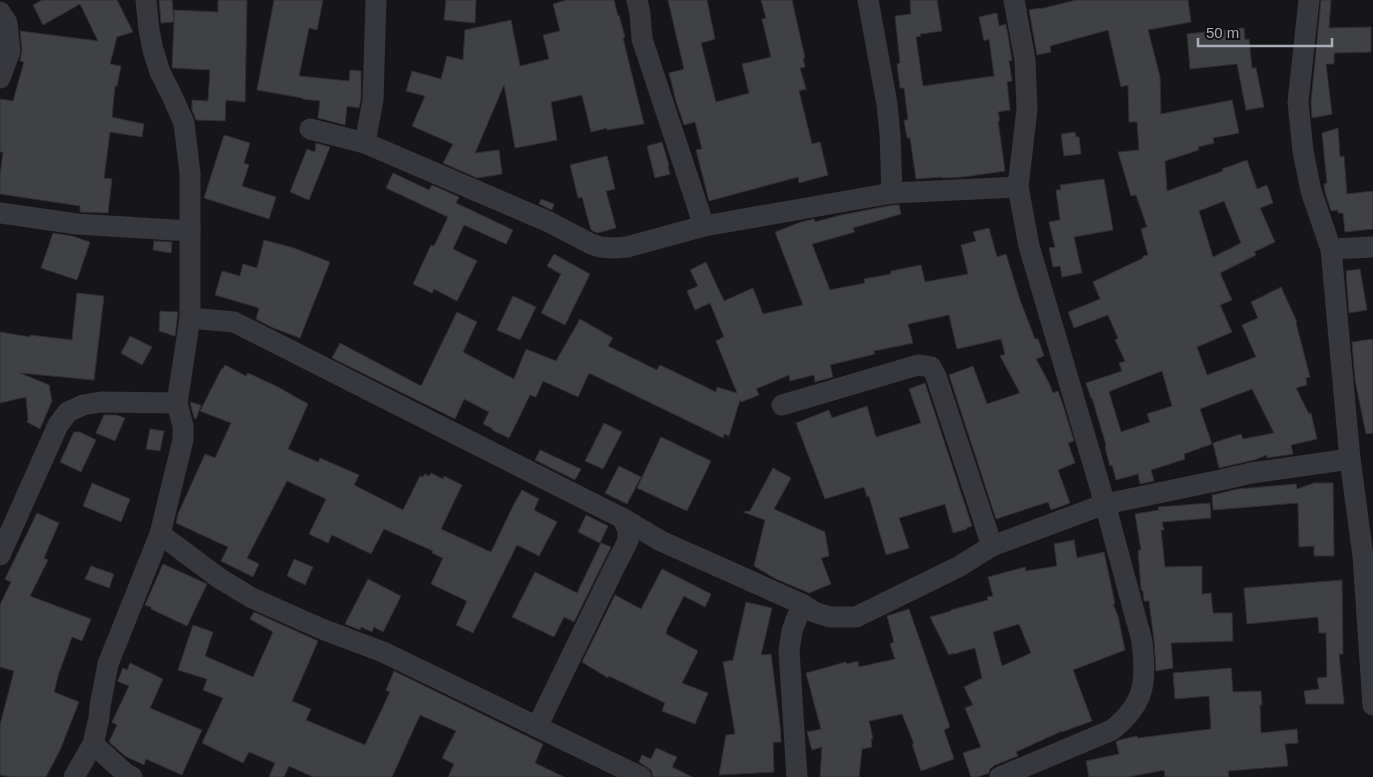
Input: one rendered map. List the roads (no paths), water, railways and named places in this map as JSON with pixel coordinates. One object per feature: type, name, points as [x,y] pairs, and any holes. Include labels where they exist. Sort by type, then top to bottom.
[{"type":"street","points":[[74,777],[93,744],[108,664],[160,534],[183,440],[183,426],[178,403],[190,318],[190,173],[184,123],[160,72],[153,50],[146,0]]},
{"type":"street","points":[[365,143],[373,100],[376,0]]},
{"type":"street","points":[[637,0],[642,40],[704,226]]},
{"type":"street","points":[[868,0],[887,104],[892,193]]},
{"type":"street","points":[[1000,777],[1037,770],[1112,730],[1133,710],[1139,700],[1144,664],[1142,641],[1105,504],[1029,246],[1018,187],[1027,109],[1025,60],[1014,0]]},
{"type":"street","points":[[1309,0],[1298,102],[1303,151],[1311,192],[1331,249],[1350,459],[1363,556],[1373,705]]},
{"type":"street","points":[[0,12],[7,23],[10,51],[0,78]]},
{"type":"street","points":[[310,130],[365,143],[549,222],[600,248],[627,247],[704,226],[892,193],[1018,187]]},
{"type":"street","points":[[0,213],[77,224],[190,231]]},
{"type":"street","points":[[1331,249],[1373,247]]},
{"type":"street","points":[[190,318],[234,322],[622,518],[661,541],[802,604],[814,612],[830,617],[856,617],[958,567],[992,546],[1105,504],[1251,473],[1350,459]]},
{"type":"street","points":[[782,405],[918,365],[931,367],[936,376],[992,546]]},
{"type":"street","points":[[0,555],[58,425],[68,412],[83,405],[100,402],[178,403]]},
{"type":"street","points":[[537,727],[628,541],[628,530],[622,518]]},
{"type":"street","points":[[160,534],[218,578],[252,598],[322,629],[383,652],[641,777]]},
{"type":"street","points":[[797,777],[789,650],[792,631],[802,604]]},
{"type":"street","points":[[93,744],[132,777]]}]
